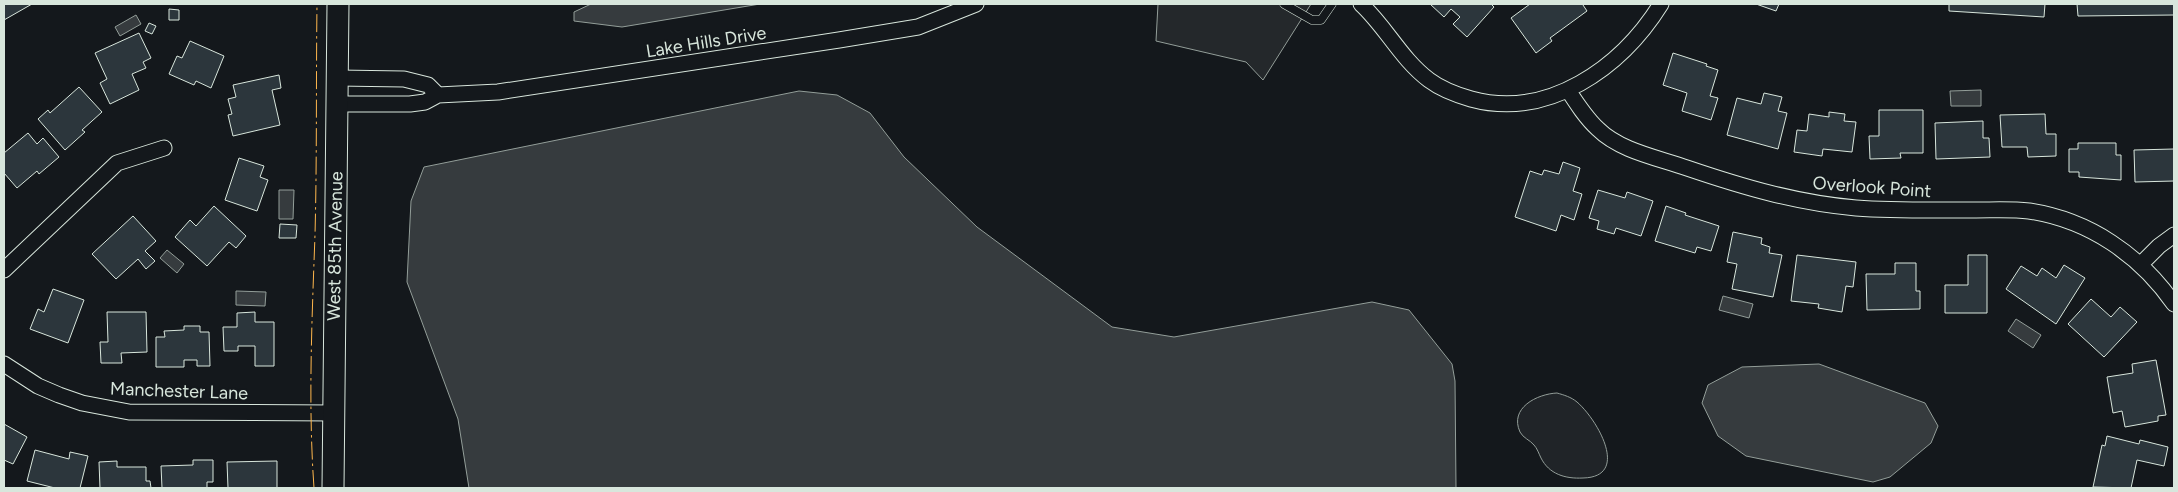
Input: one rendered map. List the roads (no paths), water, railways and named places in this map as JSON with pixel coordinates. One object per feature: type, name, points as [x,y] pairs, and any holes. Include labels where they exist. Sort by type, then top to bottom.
[{"type":"street","name":"West 85th Avenue","points":[[333,488],[338,4]]},
{"type":"street","points":[[1361,4],[1416,70],[1431,82],[1455,94],[1481,102],[1518,104],[1535,102],[1568,90],[1596,73],[1644,28],[1661,4]]},
{"type":"street","name":"Lake Hills Drive","points":[[337,104],[410,104],[425,102],[438,95],[498,92],[902,30],[918,27],[970,5]]},
{"type":"street","points":[[338,78],[404,79],[428,85],[438,95]]},
{"type":"street","name":"Overlook Point","points":[[1568,90],[1588,119],[1613,140],[1644,153],[1740,186],[1797,200],[1856,208],[2010,210],[2047,214],[2099,235],[2131,255],[2141,264],[2174,304]]},
{"type":"street","points":[[4,270],[117,163],[164,148]]},
{"type":"street","points":[[2141,264],[2159,246],[2174,235]]},
{"type":"street","name":"Manchester Lane","points":[[4,364],[38,386],[59,395],[82,403],[121,410],[333,413]]},
{"type":"lane","points":[[1284,4],[1312,20],[1321,20],[1332,4]]}]
